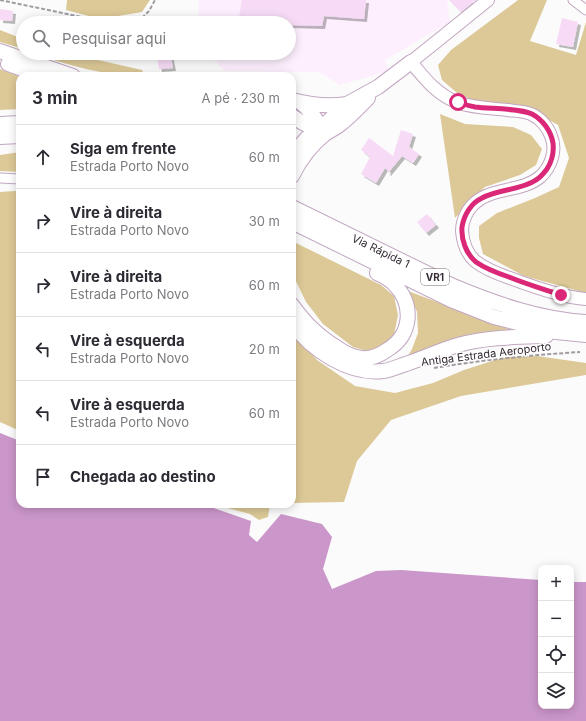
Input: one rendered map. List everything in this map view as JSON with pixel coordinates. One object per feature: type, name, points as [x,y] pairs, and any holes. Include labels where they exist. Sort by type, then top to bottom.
[{"type":"highway","points":[[0,51],[16,56]]},
{"type":"highway","points":[[26,60],[61,72]]},
{"type":"highway","points":[[0,61],[31,72]]},
{"type":"highway","points":[[296,170],[323,131],[347,104],[378,87],[411,62]]},
{"type":"highway","points":[[296,151],[307,138],[339,125],[354,113],[378,87]]},
{"type":"highway","points":[[296,101],[312,105],[325,106],[347,104]]},
{"type":"highway","points":[[296,101],[306,106],[315,116],[323,131]]},
{"type":"highway","points":[[296,118],[309,126],[323,131]]},
{"type":"highway","points":[[0,124],[16,123]]},
{"type":"highway","points":[[296,130],[296,142]]},
{"type":"highway","points":[[0,136],[16,136]]},
{"type":"highway","name":"Via Rápida 1","points":[[296,209],[453,286],[480,297],[498,304],[535,314],[558,319],[586,322]]},
{"type":"highway","name":"Via Rápida 1","points":[[296,225],[465,306],[494,317],[520,324],[556,332],[582,335]]},
{"type":"highway","points":[[296,226],[340,254],[389,279],[396,285],[408,310],[408,322],[401,339],[390,349],[377,356],[362,358],[341,351],[326,341],[314,332],[296,310]]},
{"type":"highway","points":[[296,328],[311,344],[331,358],[352,368],[369,371],[383,371],[395,368],[459,345],[491,339],[518,336],[582,335]]},
{"type":"main road","points":[[488,0],[411,62],[428,82],[441,93],[458,102],[474,107],[522,111],[532,114],[540,120],[552,136],[553,157],[542,175],[536,180],[529,184],[491,194],[474,203],[464,218],[462,229],[464,245],[468,253],[475,261],[492,271],[561,295],[586,299]]},
{"type":"street","points":[[573,0],[586,10]]},
{"type":"street","points":[[0,178],[16,179]]},
{"type":"path","points":[[0,0],[77,16]]},
{"type":"path","points":[[144,16],[149,11],[155,0]]},
{"type":"path","name":"Antiga Estrada Aeroporto","points":[[431,368],[482,361],[580,352]]},
{"type":"shaded area","points":[[67,0],[150,0],[142,12],[118,16],[89,16],[66,10]]},
{"type":"shaded area","points":[[199,0],[447,0],[450,22],[385,60],[389,71],[340,85],[319,72],[224,71],[215,60],[296,60],[296,16],[198,16]]},
{"type":"shaded area","points":[[518,0],[547,0],[530,41],[576,55],[586,22],[586,293],[524,276],[483,254],[479,238],[479,226],[497,213],[559,187],[569,158],[558,125],[524,106],[479,103],[457,93],[442,80],[438,65],[451,50]]},
{"type":"shaded area","points":[[0,30],[16,36],[16,47],[0,42]]},
{"type":"shaded area","points":[[54,60],[98,60],[142,70],[143,72],[102,72]]},
{"type":"shaded area","points":[[0,69],[16,75],[16,109],[0,110]]},
{"type":"shaded area","points":[[440,114],[465,124],[513,127],[531,135],[542,149],[536,165],[520,175],[485,187],[455,218]]},
{"type":"shaded area","points":[[16,153],[16,172],[0,171],[0,155]]},
{"type":"shaded area","points":[[16,191],[16,429],[0,422],[0,192]]},
{"type":"shaded area","points":[[296,243],[381,285],[394,296],[398,315],[394,335],[383,349],[370,352],[353,347],[323,324],[306,302],[296,281]]},
{"type":"shaded area","points":[[408,291],[513,331],[405,361],[412,349],[418,333],[417,312]]},
{"type":"shaded area","points":[[296,336],[317,360],[355,386],[395,393],[433,383],[464,370],[509,357],[537,356],[586,363],[586,375],[461,396],[391,420],[357,461],[344,502],[296,503]]},
{"type":"shaded area","points":[[0,433],[16,439],[16,508],[214,508],[251,521],[249,535],[257,542],[281,514],[322,524],[332,537],[323,569],[332,589],[376,571],[401,570],[538,580],[538,709],[574,709],[574,582],[586,582],[586,721],[0,721]]},
{"type":"shaded area","points":[[227,508],[269,508],[268,517],[259,520],[250,514]]},
{"type":"building","points":[[242,0],[366,0],[364,19],[324,16],[322,26],[296,25],[296,16],[239,16]]},
{"type":"building","points":[[449,0],[476,0],[461,12]]},
{"type":"building","points":[[0,9],[13,11],[12,21],[0,20]]},
{"type":"building","points":[[562,18],[578,22],[573,47],[556,44]]},
{"type":"building","points":[[157,60],[171,60],[173,68],[159,69]]},
{"type":"building","points":[[401,130],[413,134],[409,147],[419,154],[413,163],[402,156],[388,173],[388,170],[385,168],[376,183],[361,174],[370,157],[361,150],[369,138],[393,156]]},
{"type":"building","points":[[427,214],[436,225],[426,233],[417,222]]},
{"type":"route","points":[[458,102],[474,107],[522,111],[532,114],[540,120],[552,136],[553,157],[542,175],[529,184],[491,194],[474,203],[464,218],[462,229],[464,245],[468,253],[475,261],[492,271],[561,295]]}]
